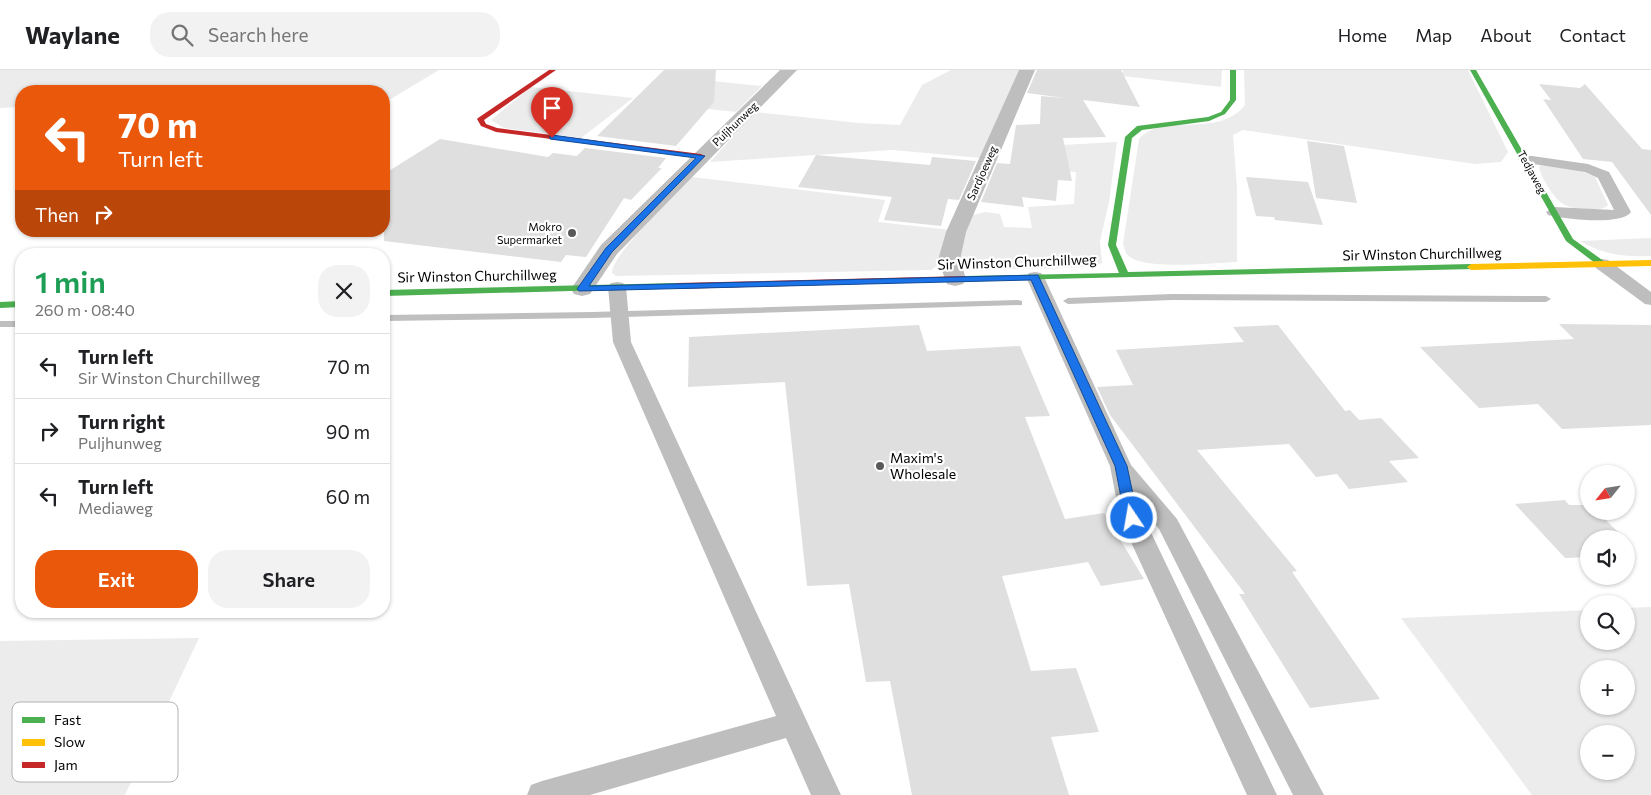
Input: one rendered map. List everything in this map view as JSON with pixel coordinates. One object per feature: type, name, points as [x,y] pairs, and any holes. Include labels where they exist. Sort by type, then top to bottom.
[{"type":"street","points":[[553,70],[480,119],[483,126],[496,130],[701,156]]},
{"type":"street","name":"Puljhunweg","points":[[582,289],[609,250],[789,70]]},
{"type":"street","name":"Sardjoeweg","points":[[955,279],[949,260],[956,232],[1027,70]]},
{"type":"street","points":[[1124,274],[1112,245],[1129,137],[1140,128],[1209,119],[1223,113],[1233,100],[1233,70]]},
{"type":"street","name":"Tedjaweg","points":[[1473,70],[1570,241],[1602,264]]},
{"type":"street","name":"Sir Winston Churchillweg","points":[[390,293],[582,289],[618,296],[955,279],[1651,263]]},
{"type":"street","points":[[0,305],[15,304]]},
{"type":"lane","points":[[1524,159],[1588,168],[1604,175],[1623,212],[1614,216],[1554,212]]},
{"type":"lane","points":[[1602,264],[1651,300]]},
{"type":"lane","points":[[1035,277],[1121,466],[1132,518],[1262,795]]},
{"type":"lane","points":[[618,296],[622,342],[826,795]]},
{"type":"lane","points":[[1121,466],[1169,525],[1309,795]]},
{"type":"lane","points":[[542,795],[794,723]]},
{"type":"shaded area","points":[[0,70],[439,70],[390,99],[390,85],[15,85],[15,107],[0,108]]},
{"type":"shaded area","points":[[951,70],[1022,70],[981,158],[893,150],[710,162],[755,112],[859,123],[900,125],[922,85]]},
{"type":"shaded area","points":[[1123,70],[1222,70],[1221,87],[1122,76]]},
{"type":"shaded area","points":[[1244,70],[1468,70],[1508,152],[1501,162],[1475,164],[1243,130],[1233,135],[1237,189],[1237,262],[1165,265],[1139,261],[1130,257],[1126,253],[1123,244],[1139,139],[1150,131],[1162,127],[1206,124],[1220,121],[1233,115],[1245,105]]},
{"type":"shaded area","points":[[661,76],[762,86],[736,112],[633,101]]},
{"type":"shaded area","points":[[531,87],[633,98],[581,138],[504,128],[491,120]]},
{"type":"shaded area","points":[[1117,142],[1109,202],[1100,241],[1102,263],[1093,266],[1039,269],[969,269],[960,265],[956,249],[973,215],[985,212],[1000,214],[1004,227],[1032,228],[1028,207],[1074,204],[1076,172],[1054,170],[1043,146]]},
{"type":"shaded area","points":[[1539,166],[1577,169],[1595,177],[1608,205],[1597,209],[1574,208],[1559,201],[1541,174]]},
{"type":"shaded area","points":[[692,177],[885,200],[878,222],[951,230],[942,262],[931,270],[616,276],[612,273],[615,264],[633,239]]},
{"type":"shaded area","points":[[1651,238],[1651,256],[1614,254],[1580,241]]},
{"type":"shaded area","points":[[1651,607],[1651,795],[1532,795],[1401,618],[1580,610],[1580,650],[1635,650],[1635,608]]},
{"type":"shaded area","points":[[199,638],[169,702],[12,702],[12,782],[131,782],[125,795],[0,795],[0,641]]},
{"type":"building","points":[[664,70],[716,70],[714,102],[676,146],[597,136]]},
{"type":"building","points":[[1037,70],[1121,70],[1140,107],[1083,100],[1106,137],[1063,138],[1072,181],[1058,180],[1056,201],[1022,197],[1024,207],[981,202],[997,163],[1010,164],[1016,125],[1040,124],[1041,96],[1065,98],[1027,93]]},
{"type":"building","points":[[1539,84],[1580,88],[1585,84],[1642,149],[1651,150],[1651,215],[1612,162],[1583,159],[1543,99],[1551,100]]},
{"type":"building","points":[[440,139],[548,157],[553,153],[577,156],[585,148],[666,158],[658,168],[662,168],[631,200],[624,198],[586,257],[566,255],[561,262],[384,241],[384,237],[390,237],[390,170]]},
{"type":"building","points":[[1307,141],[1344,146],[1357,203],[1316,198]]},
{"type":"building","points":[[816,155],[930,165],[932,157],[976,161],[959,200],[948,199],[941,226],[884,220],[892,197],[798,187]]},
{"type":"building","points":[[1246,177],[1308,182],[1323,225],[1256,216]]},
{"type":"building","points":[[1559,324],[1651,325],[1651,425],[1562,429],[1538,404],[1479,408],[1420,347],[1574,339]]},
{"type":"building","points":[[919,325],[927,351],[1020,346],[1050,416],[1025,417],[1065,519],[1104,513],[1144,579],[1101,586],[1088,562],[1002,576],[1031,671],[1076,668],[1099,732],[1051,737],[1069,795],[912,795],[890,681],[866,682],[849,584],[807,586],[785,382],[688,387],[689,337]]},
{"type":"building","points":[[1278,325],[1345,411],[1350,410],[1359,420],[1381,418],[1419,458],[1389,461],[1408,482],[1349,489],[1337,474],[1316,477],[1289,444],[1197,450],[1297,571],[1292,572],[1380,699],[1310,708],[1239,594],[1245,594],[1110,415],[1097,387],[1133,385],[1116,350],[1244,342],[1233,327]]},
{"type":"building","points":[[1565,500],[1569,505],[1580,505],[1580,520],[1606,520],[1616,530],[1580,530],[1580,557],[1565,558],[1515,504]]},
{"type":"waterway","points":[[1068,301],[1172,297],[1546,299]]},
{"type":"waterway","points":[[390,318],[592,315],[1018,303]]},
{"type":"waterway","points":[[0,324],[15,324]]},
{"type":"traffic: fast","points":[[1124,274],[1112,245],[1129,137],[1140,128],[1209,119],[1223,113],[1233,100],[1233,70]]},
{"type":"traffic: fast","points":[[1473,70],[1570,241],[1602,264]]},
{"type":"traffic: fast","points":[[965,279],[1471,267]]},
{"type":"traffic: fast","points":[[390,293],[677,286]]},
{"type":"traffic: fast","points":[[0,305],[15,304]]},
{"type":"traffic: slow","points":[[1471,267],[1651,263]]},
{"type":"traffic: jam","points":[[553,70],[480,119],[483,125],[496,130],[701,156]]},
{"type":"traffic: jam","points":[[677,286],[965,279]]},
{"type":"place","name":"Mokro Supermarket","points":[[572,233]]},
{"type":"place","name":"Maxim's Wholesale","points":[[880,466]]},
{"type":"route","points":[[552,138],[701,156],[609,250],[582,289],[1035,277],[1121,466],[1132,518]]}]
